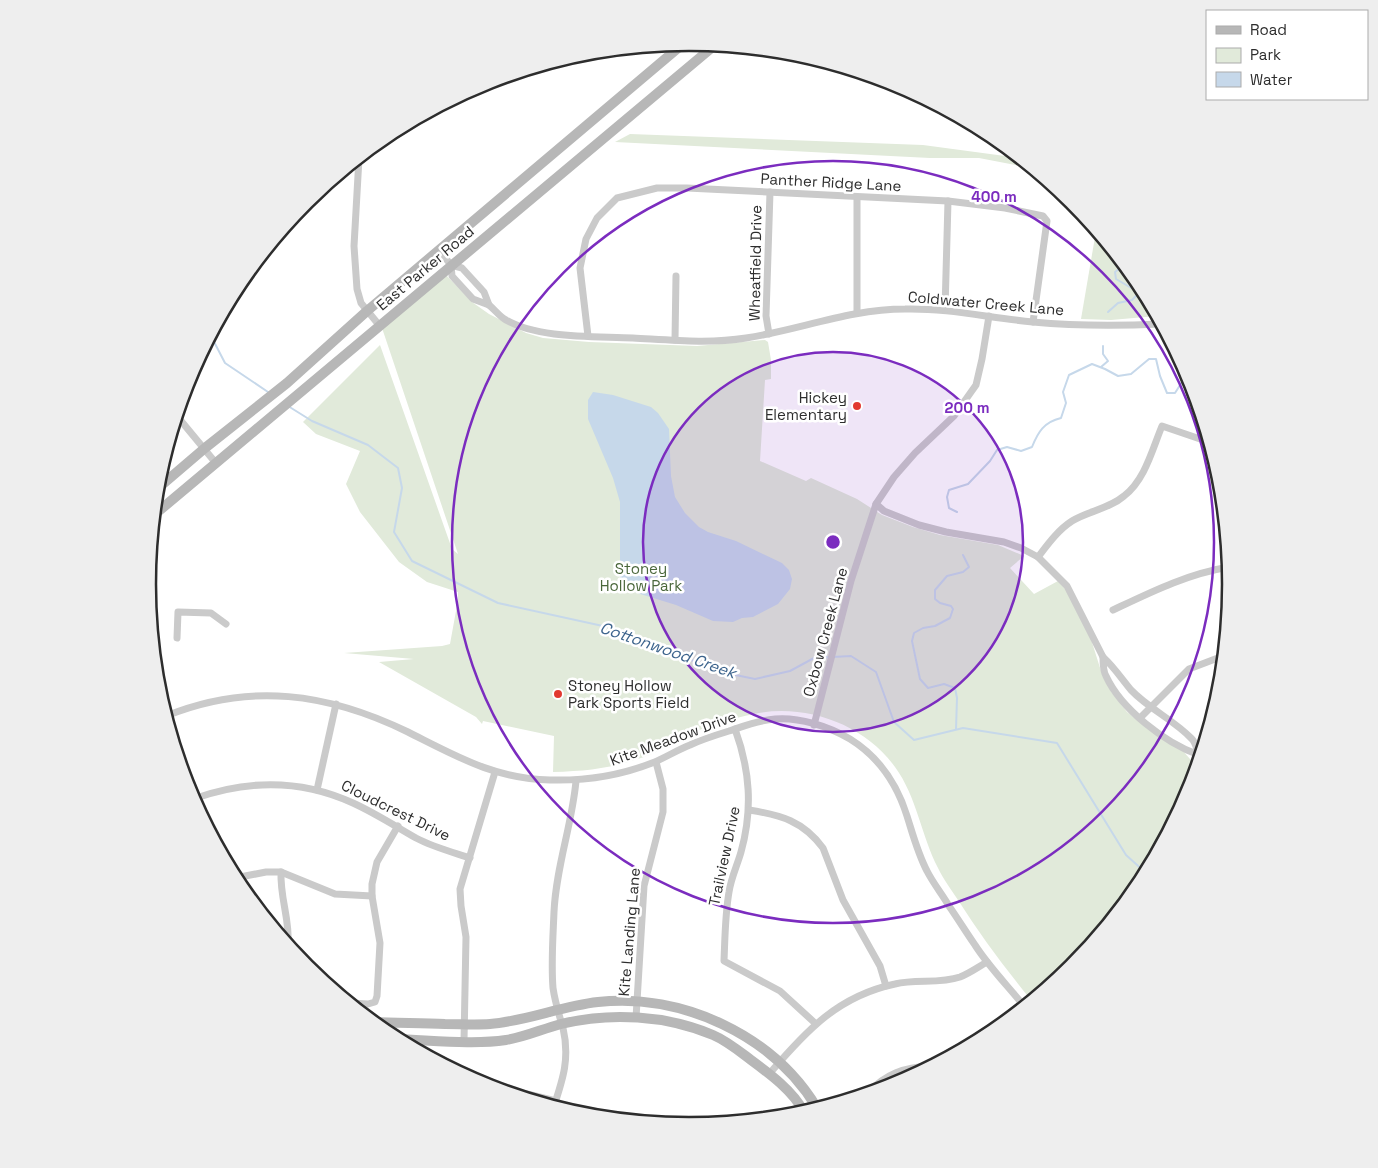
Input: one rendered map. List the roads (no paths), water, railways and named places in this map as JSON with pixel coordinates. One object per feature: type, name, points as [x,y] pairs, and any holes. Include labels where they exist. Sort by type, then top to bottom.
[{"type":"main road","name":"East Parker Road","points":[[166,481],[204,448],[288,383],[439,250],[674,51]]},
{"type":"main road","name":"East Parker Road","points":[[162,508],[707,52]]},
{"type":"main road","points":[[386,1022],[490,1024],[599,1002],[636,1002],[673,1007],[724,1025],[757,1044],[780,1062],[808,1092],[814,1102]]},
{"type":"main road","points":[[414,1040],[485,1042],[506,1040],[561,1024],[600,1018],[636,1018],[687,1025],[729,1044],[770,1073],[800,1105]]},
{"type":"street","points":[[358,166],[354,233],[355,272],[359,297],[379,325]]},
{"type":"street","name":"Panther Ridge Lane","points":[[588,336],[580,268],[586,239],[597,218],[617,198],[657,188],[948,201],[1005,208],[1043,216],[1047,221],[1033,322]]},
{"type":"street","name":"Wheatfield Drive","points":[[770,192],[766,316],[770,334]]},
{"type":"street","points":[[856,312],[857,197]]},
{"type":"street","points":[[945,310],[948,201]]},
{"type":"street","name":"Coldwater Creek Lane","points":[[439,250],[451,265],[452,276],[473,299],[489,305],[506,320],[527,328],[560,335],[724,341],[770,334],[856,312],[904,308],[945,310],[1033,322],[1120,326],[1154,324]]},
{"type":"street","name":"Coldwater Creek Lane","points":[[451,265],[462,268],[484,292],[489,305]]},
{"type":"street","points":[[675,340],[676,276]]},
{"type":"street","name":"Oxbow Creek Lane","points":[[814,725],[851,580],[876,504],[894,477],[954,416],[976,385],[989,316]]},
{"type":"street","points":[[182,422],[216,462]]},
{"type":"street","points":[[1038,557],[1060,529],[1073,520],[1110,505],[1124,497],[1133,488],[1140,478],[1162,426],[1202,440]]},
{"type":"street","points":[[876,504],[884,511],[918,525],[1004,542],[1022,548],[1038,557],[1068,586],[1102,657],[1105,674],[1116,694],[1140,718],[1184,750],[1193,754]]},
{"type":"street","points":[[1114,610],[1158,588],[1209,570],[1222,568]]},
{"type":"street","points":[[177,638],[178,612],[212,613],[226,624]]},
{"type":"street","points":[[1102,657],[1115,668],[1131,689],[1150,708],[1172,722],[1193,740],[1196,747]]},
{"type":"street","points":[[1140,718],[1189,668],[1216,658]]},
{"type":"street","name":"Kite Meadow Drive","points":[[172,714],[201,704],[257,696],[285,696],[336,704],[386,722],[452,755],[495,772],[543,780],[576,781],[616,774],[656,762],[694,743],[751,724],[773,719],[796,720],[830,729],[852,740],[871,755],[885,770],[903,804],[919,853],[928,873],[987,962],[1020,1001]]},
{"type":"street","points":[[318,790],[336,704]]},
{"type":"street","name":"Trailview Drive","points":[[735,729],[747,771],[749,810],[741,852],[726,909],[724,961],[780,991],[816,1024]]},
{"type":"street","name":"Kite Landing Lane","points":[[636,1018],[646,870],[663,812],[663,789],[656,762]]},
{"type":"street","points":[[464,1041],[466,937],[460,889],[495,772]]},
{"type":"street","points":[[556,1100],[563,1081],[566,1062],[565,1044],[556,1010],[552,976],[555,909],[560,860],[574,804],[576,781]]},
{"type":"street","name":"Cloudcrest Drive","points":[[201,796],[257,784],[279,784],[318,790],[353,803],[417,838],[470,858]]},
{"type":"street","points":[[749,810],[778,815],[790,820],[818,841],[825,853],[843,900],[880,966],[886,986]]},
{"type":"street","points":[[361,1004],[375,1002],[377,996],[380,943],[372,896],[372,884],[377,862],[398,826]]},
{"type":"street","points":[[244,876],[266,872],[281,872],[335,894],[372,896]]},
{"type":"street","points":[[281,872],[280,888],[289,936]]},
{"type":"street","points":[[770,1073],[816,1024],[839,1006],[860,994],[912,981],[953,979],[987,962]]},
{"type":"street","points":[[882,1080],[892,1074],[911,1068]]},
{"type":"water","points":[[593,392],[613,395],[651,407],[658,413],[669,429],[671,476],[675,497],[685,513],[699,527],[708,532],[736,541],[782,563],[789,570],[792,579],[790,589],[778,604],[753,617],[742,618],[733,622],[713,621],[676,605],[637,593],[628,589],[620,581],[620,502],[613,478],[588,419],[588,400]]},
{"type":"waterway","points":[[1119,269],[1115,272],[1116,279],[1132,289]]},
{"type":"waterway","points":[[1108,312],[1118,303],[1132,300],[1136,296]]},
{"type":"waterway","name":"Cottonwood Creek","points":[[214,342],[225,363],[268,392]]},
{"type":"waterway","points":[[1101,367],[1108,361],[1103,354],[1103,346]]},
{"type":"waterway","points":[[957,512],[949,508],[947,497],[949,490],[968,484],[990,461],[997,450],[1007,447],[1021,451],[1032,447],[1042,428],[1050,422],[1061,418],[1066,403],[1063,392],[1069,375],[1092,364],[1118,376],[1131,374],[1149,359],[1156,359],[1167,393],[1175,393],[1182,382]]},
{"type":"waterway","name":"Cottonwood Creek","points":[[288,406],[312,421],[368,445],[398,468],[402,488],[394,532],[412,561],[498,603],[612,628],[721,672],[755,679],[790,671],[814,658],[851,656],[876,672],[894,722],[914,740],[963,728],[1057,743],[1126,855],[1140,867]]},
{"type":"waterway","points":[[956,729],[957,698],[955,688],[944,684],[928,688],[920,679],[912,641],[914,633],[923,628],[935,626],[950,618],[953,609],[951,606],[940,603],[935,599],[935,590],[947,576],[963,572],[969,567],[963,555]]},
{"type":"place","name":"Hickey Elementary","points":[[857,406]]},
{"type":"place","name":"Stoney Hollow Park Sports Field","points":[[558,694]]},
{"type":"park label","name":"Stoney Hollow Park","points":[[641,576]]}]
